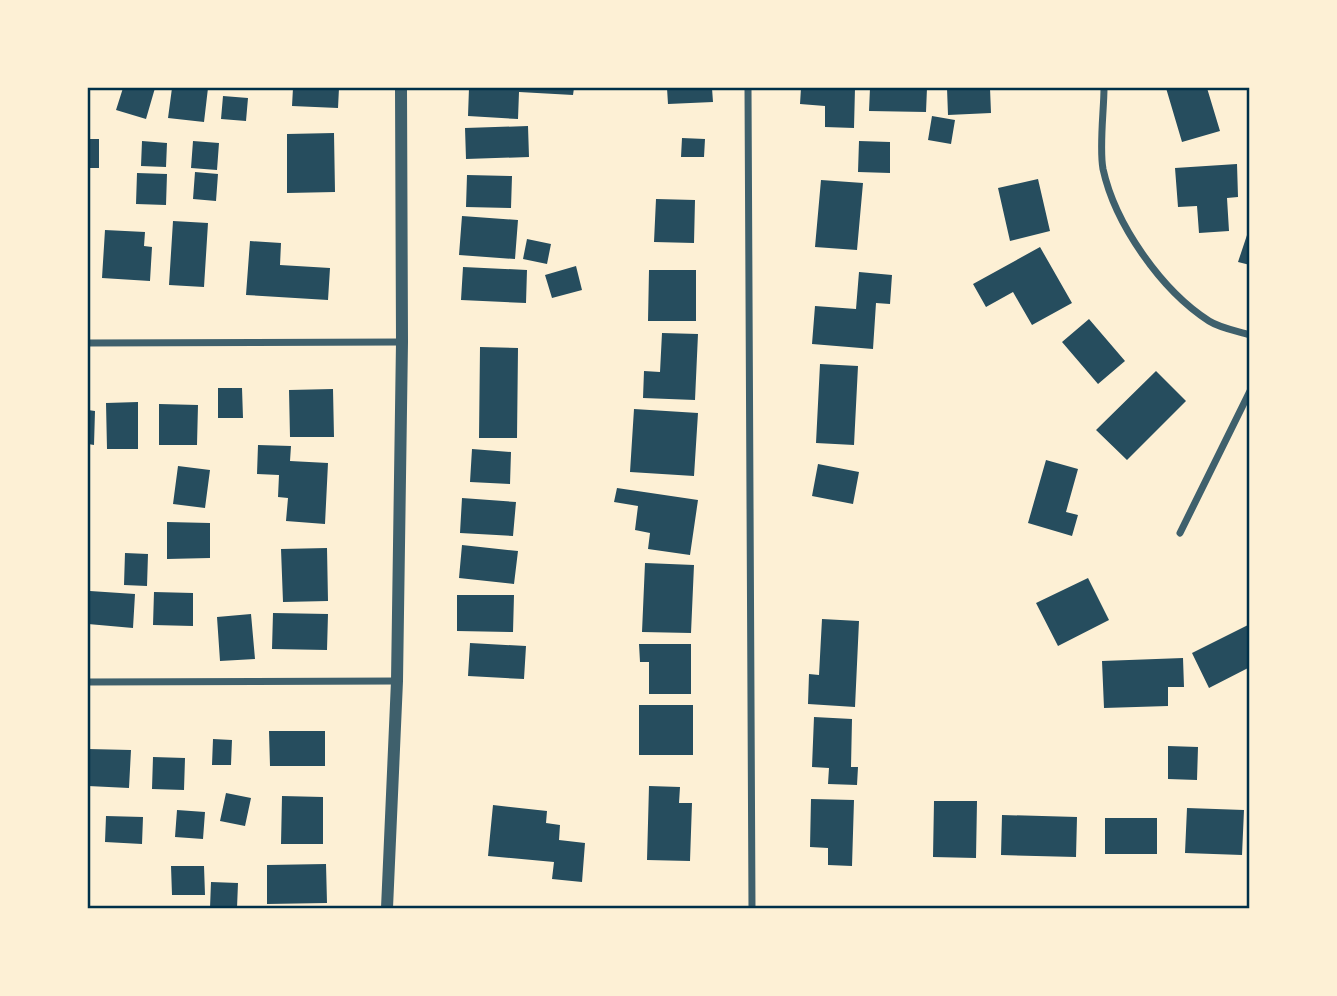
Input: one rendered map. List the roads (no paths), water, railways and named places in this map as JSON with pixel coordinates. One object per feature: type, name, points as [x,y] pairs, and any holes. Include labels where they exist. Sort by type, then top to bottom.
[{"type":"street","points":[[387,908],[397,681],[402,342],[401,88]]},
{"type":"street","points":[[748,88],[752,908]]},
{"type":"street","points":[[1104,88],[1103,167],[1115,204],[1134,241],[1167,286],[1210,322],[1250,335]]},
{"type":"street","points":[[88,343],[402,342]]},
{"type":"street","points":[[1180,533],[1250,391]]},
{"type":"street","points":[[88,682],[397,681]]}]
